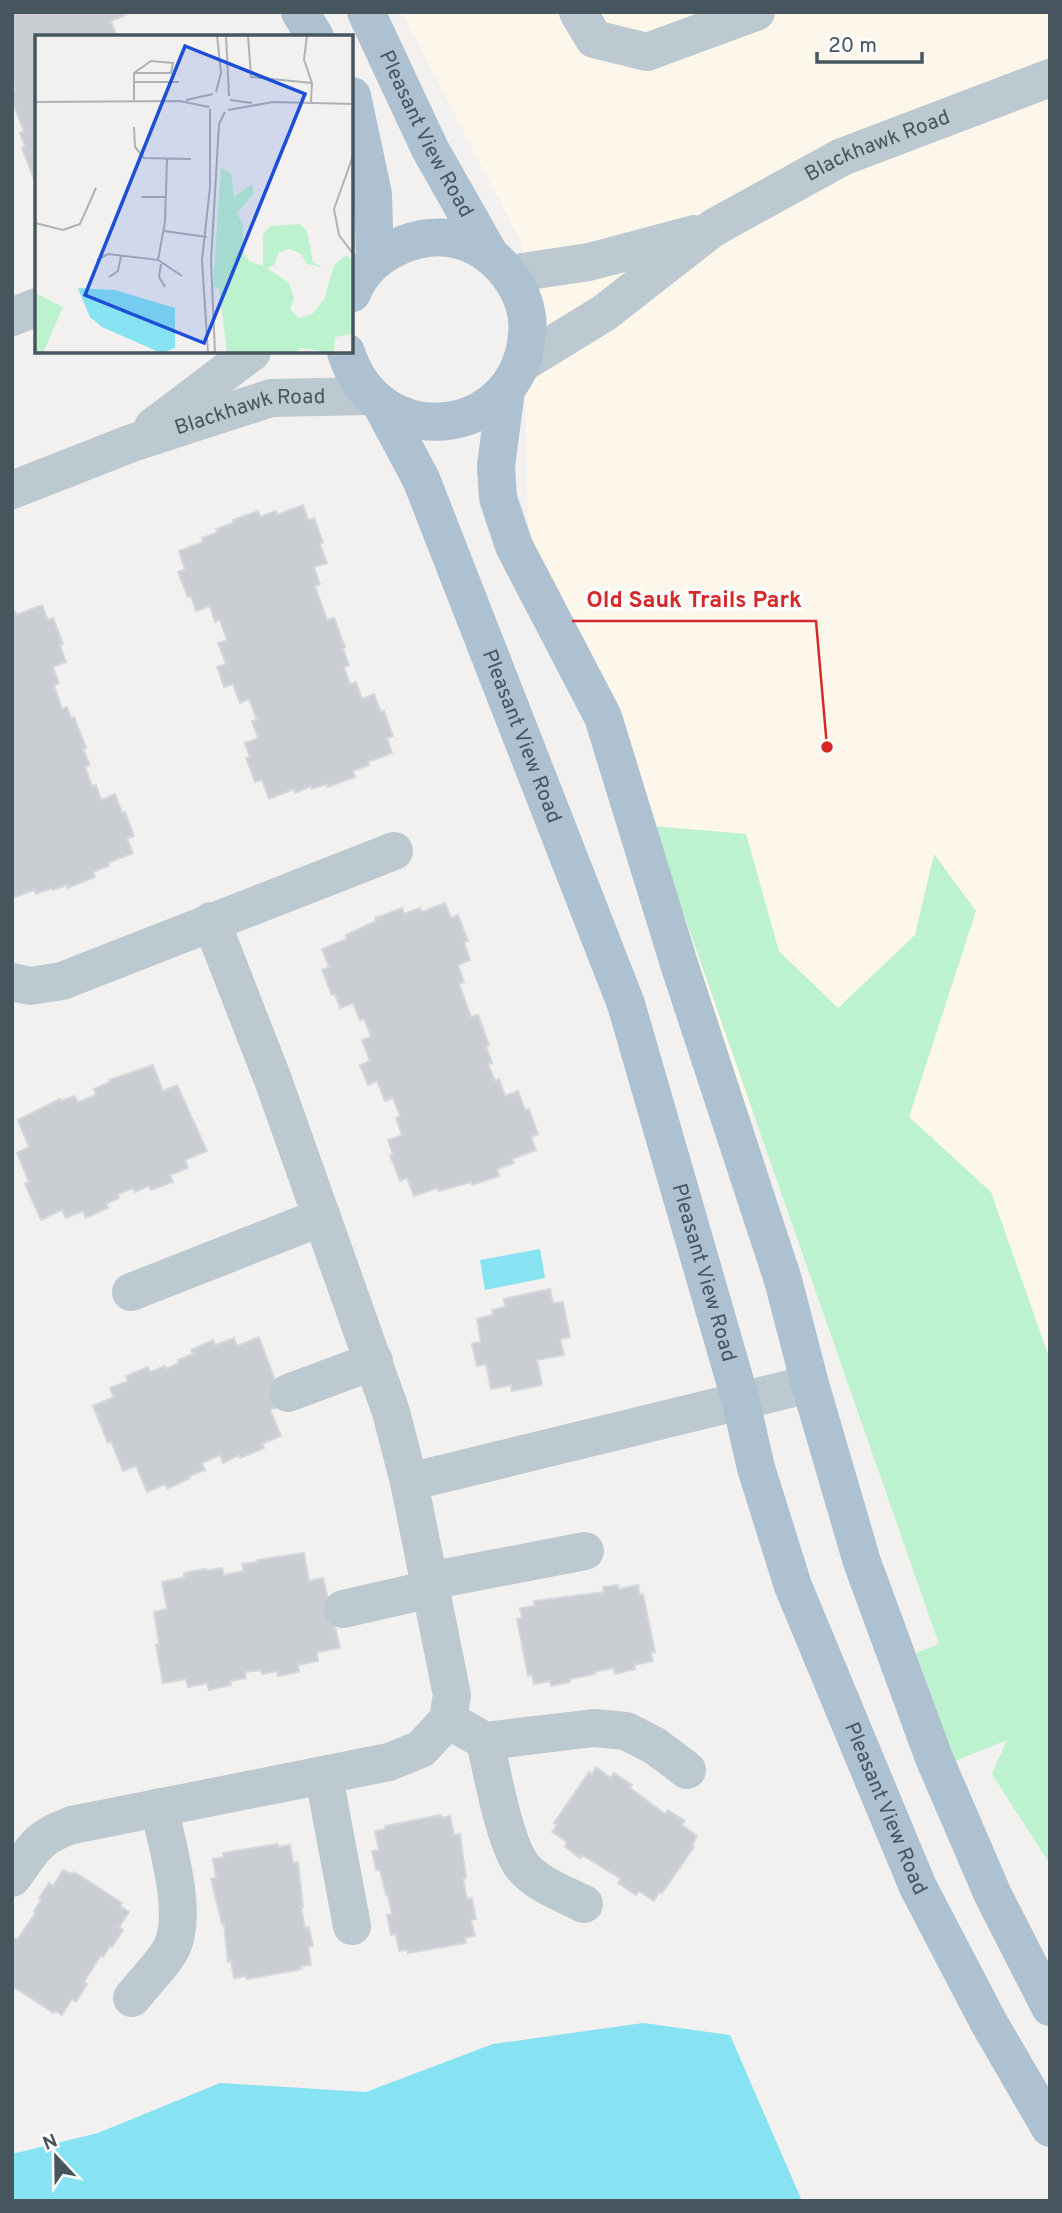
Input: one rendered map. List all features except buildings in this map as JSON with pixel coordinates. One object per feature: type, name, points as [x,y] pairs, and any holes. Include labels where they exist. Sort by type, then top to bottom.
[{"type":"main road","points":[[300,12],[314,35]]},
{"type":"main road","name":"Pleasant View Road","points":[[366,12],[430,149],[524,304],[528,334],[513,377]]},
{"type":"main road","points":[[354,105],[373,194],[359,280]]},
{"type":"main road","points":[[359,280],[402,244],[432,238],[462,241],[499,265]]},
{"type":"main road","name":"Pleasant View Road","points":[[347,354],[352,372],[376,401],[421,479],[626,1004],[741,1402],[756,1468],[793,1586],[918,1887],[989,2023],[1050,2128]]},
{"type":"main road","points":[[376,401],[395,414],[424,422],[454,420],[483,410],[513,377]]},
{"type":"main road","points":[[513,377],[496,466],[498,498],[514,546],[603,717],[684,979],[783,1280],[862,1562],[934,1758],[993,1895],[1050,2007]]},
{"type":"street","points":[[578,12],[594,39],[647,52],[756,12]]},
{"type":"street","name":"Blackhawk Road","points":[[513,377],[604,313],[713,228],[842,157],[1050,78]]},
{"type":"street","name":"Blackhawk Road","points":[[499,265],[589,262],[713,228]]},
{"type":"street","points":[[12,317],[35,308]]},
{"type":"street","name":"Blackhawk Road","points":[[132,443],[249,354]]},
{"type":"street","name":"Blackhawk Road","points":[[12,490],[132,443],[271,398],[376,401]]},
{"type":"street","points":[[12,982],[30,986],[62,981],[394,851]]},
{"type":"street","points":[[12,1878],[38,1841],[54,1831],[72,1825],[389,1762],[421,1749],[447,1720],[452,1695],[409,1482],[391,1412],[268,1068],[211,921]]},
{"type":"street","points":[[131,1292],[322,1217]]},
{"type":"street","points":[[288,1392],[374,1361]]},
{"type":"street","points":[[409,1482],[810,1384]]},
{"type":"street","points":[[343,1609],[430,1585],[585,1551]]},
{"type":"street","points":[[447,1720],[485,1741],[594,1728],[626,1731],[654,1746],[687,1770]]},
{"type":"street","points":[[485,1741],[513,1852],[524,1869],[584,1904]]},
{"type":"street","points":[[324,1777],[352,1926]]},
{"type":"street","points":[[132,1998],[171,1949],[178,1928],[178,1901],[159,1808]]},
{"type":"shaded area","points":[[402,12],[1050,12],[1050,1374],[953,1220],[713,1092],[680,967],[528,527],[522,244]]},
{"type":"green space","points":[[653,826],[746,834],[779,951],[838,1008],[915,935],[934,854],[976,911],[909,1117],[991,1192],[1050,1360],[1050,1864],[992,1774],[1007,1740],[955,1761],[916,1653],[939,1644]]},
{"type":"water","points":[[540,1249],[545,1278],[485,1290],[480,1260]]},
{"type":"water","points":[[643,2023],[730,2035],[802,2201],[12,2201],[12,2154],[98,2133],[220,2083],[366,2092],[493,2044]]},
{"type":"place","name":"Old Sauk Trails Park","points":[[827,747]]}]
